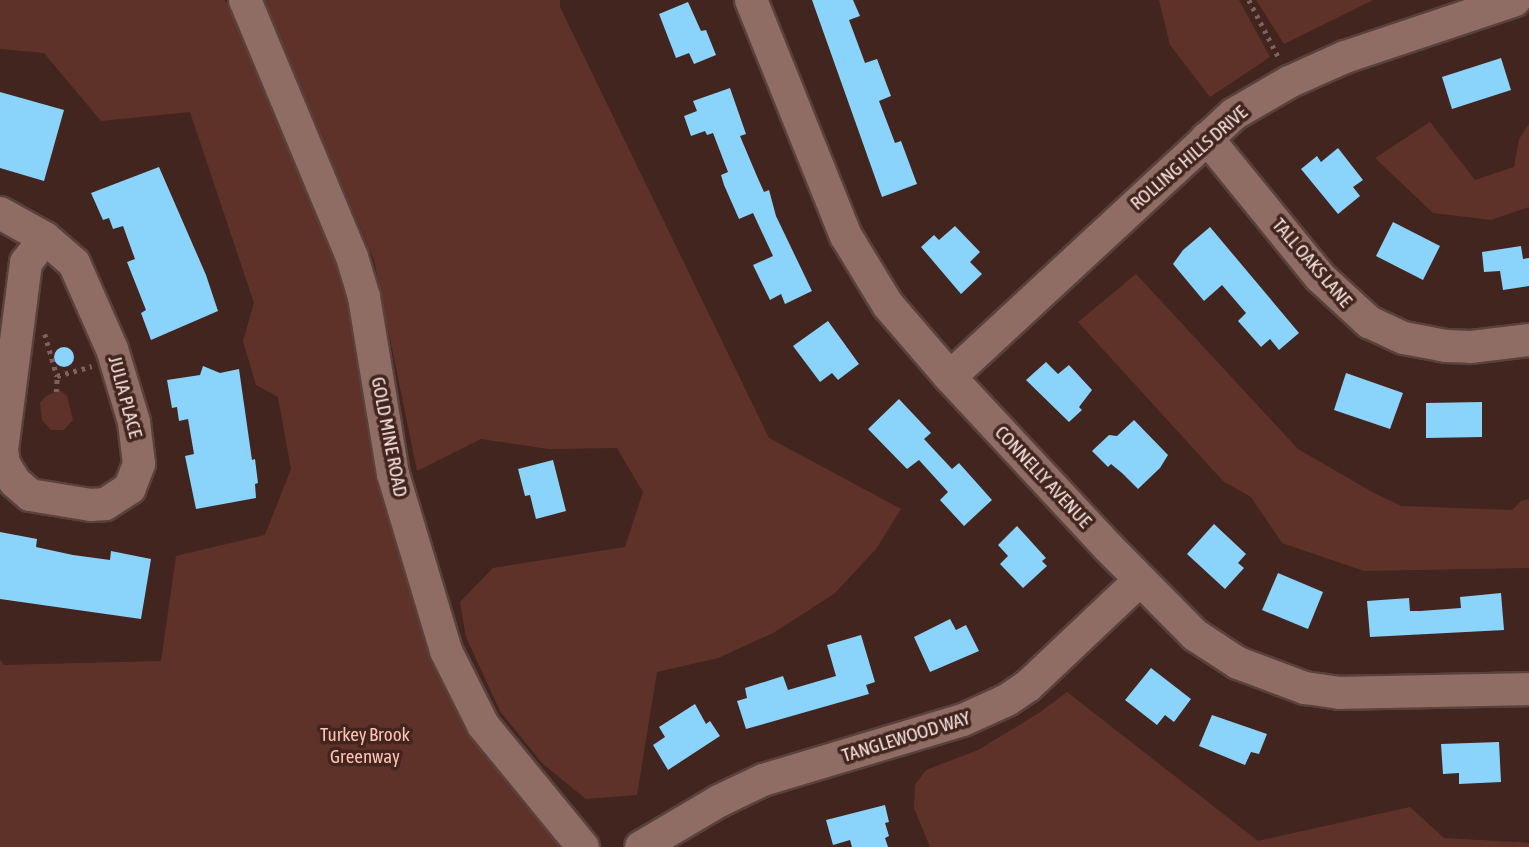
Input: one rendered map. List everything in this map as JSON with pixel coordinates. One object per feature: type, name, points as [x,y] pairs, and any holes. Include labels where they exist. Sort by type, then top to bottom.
[{"type":"street","name":"GOLD MINE ROAD","points":[[245,0],[352,257],[364,297],[393,474],[446,651],[483,725],[583,847]]},
{"type":"street","name":"CONNELLY AVENUE","points":[[751,0],[846,236],[888,305],[950,377],[1195,635],[1249,668],[1305,688],[1339,693],[1529,689]]},
{"type":"street","name":"ROLLING HILLS DRIVE","points":[[950,377],[1234,114],[1312,71],[1515,0]]},
{"type":"street","name":"TALL OAKS LANE","points":[[1207,138],[1320,277],[1368,321],[1404,338],[1446,346],[1471,347],[1529,340]]},
{"type":"street","name":"JULIA PLACE","points":[[0,214],[45,238],[68,256],[79,271],[112,349],[134,422],[138,452],[137,475],[126,492],[105,504],[91,505],[30,495],[15,482],[4,467],[2,450],[26,263],[45,238]]},
{"type":"street","name":"TANGLEWOOD WAY","points":[[642,847],[719,801],[764,780],[928,732],[987,710],[1028,686],[1140,580]]},
{"type":"path","points":[[1249,0],[1281,62]]},
{"type":"path","points":[[37,328],[46,335],[57,376],[56,392]]},
{"type":"path","points":[[57,376],[94,365],[92,358]]},
{"type":"green space","name":"Turkey Brook Greenway","points":[[0,0],[225,0],[344,261],[374,472],[432,639],[572,847],[0,847],[0,659],[4,665],[161,661],[176,556],[265,535],[291,469],[278,397],[256,385],[243,341],[254,303],[190,112],[101,121],[44,53],[0,49]]},
{"type":"green space","points":[[263,0],[560,0],[560,7],[769,438],[901,509],[876,549],[834,594],[773,633],[718,658],[657,672],[637,795],[586,799],[542,763],[500,711],[466,637],[460,602],[493,568],[625,547],[643,492],[617,448],[549,449],[481,439],[417,471],[374,260]]},
{"type":"green space","points":[[1159,0],[1239,0],[1270,57],[1210,97],[1170,45]]},
{"type":"green space","points":[[1256,0],[1373,0],[1284,44]]},
{"type":"green space","points":[[1430,122],[1475,180],[1514,167],[1519,139],[1529,124],[1529,207],[1491,220],[1433,213],[1375,158]]},
{"type":"green space","points":[[1136,274],[1298,449],[1374,493],[1401,506],[1512,510],[1521,501],[1529,499],[1529,568],[1364,571],[1282,543],[1251,497],[1223,481],[1078,322]]},
{"type":"green space","points":[[60,390],[67,396],[73,420],[64,430],[51,430],[42,420],[40,403],[46,396]]},
{"type":"green space","points":[[1067,692],[1258,841],[1410,807],[1444,838],[1529,843],[1529,847],[930,847],[914,808],[915,785],[926,770],[978,750],[1039,713]]},
{"type":"building","points":[[812,0],[853,0],[860,16],[849,20],[865,63],[877,59],[891,96],[879,101],[895,143],[901,141],[917,184],[882,197]]},
{"type":"building","points":[[688,2],[701,31],[706,30],[716,55],[694,64],[689,53],[676,58],[659,14]]},
{"type":"building","points":[[1501,58],[1511,90],[1452,109],[1442,77]]},
{"type":"building","points":[[730,88],[746,134],[740,136],[764,192],[769,190],[776,216],[812,291],[785,304],[781,294],[770,300],[753,265],[773,256],[753,213],[739,219],[724,185],[721,175],[728,172],[713,133],[707,135],[705,131],[691,136],[684,116],[697,111],[693,101]]},
{"type":"building","points":[[0,92],[64,110],[44,181],[0,168]]},
{"type":"building","points":[[1338,148],[1363,180],[1353,187],[1360,196],[1338,214],[1301,169],[1317,156],[1321,162]]},
{"type":"building","points":[[159,167],[206,275],[218,311],[151,340],[141,313],[146,310],[127,262],[135,259],[123,226],[113,229],[109,218],[103,220],[91,193]]},
{"type":"building","points":[[1393,222],[1440,246],[1423,280],[1376,256]]},
{"type":"building","points":[[955,226],[980,252],[970,262],[982,274],[961,294],[921,247],[934,235],[939,240]]},
{"type":"building","points":[[1210,227],[1299,333],[1279,350],[1270,339],[1261,347],[1238,321],[1246,313],[1222,285],[1204,301],[1173,264],[1183,250]]},
{"type":"building","points":[[1521,246],[1523,259],[1529,258],[1529,286],[1503,290],[1500,271],[1484,272],[1482,252]]},
{"type":"building","points":[[828,321],[859,364],[838,380],[832,373],[820,382],[793,346]]},
{"type":"building","points":[[60,347],[68,347],[74,357],[68,367],[60,367],[54,361],[54,353]]},
{"type":"building","points":[[1046,362],[1058,374],[1069,365],[1092,390],[1079,407],[1082,410],[1069,422],[1026,380]]},
{"type":"building","points":[[203,366],[220,373],[239,369],[252,460],[255,459],[258,483],[255,484],[256,498],[196,509],[185,456],[194,454],[188,419],[179,421],[177,407],[172,408],[167,380],[200,375]]},
{"type":"building","points":[[1346,373],[1403,393],[1390,429],[1334,410]]},
{"type":"building","points":[[899,399],[931,433],[924,439],[952,469],[959,463],[992,500],[964,526],[940,500],[948,492],[919,460],[907,469],[868,429]]},
{"type":"building","points":[[1482,402],[1482,437],[1426,438],[1426,403]]},
{"type":"building","points":[[1134,420],[1168,455],[1160,468],[1138,489],[1111,464],[1108,467],[1092,451],[1109,435],[1117,436]]},
{"type":"building","points":[[553,460],[566,511],[536,519],[530,495],[525,496],[518,469]]},
{"type":"building","points":[[1214,524],[1246,554],[1238,563],[1244,568],[1225,589],[1187,554]]},
{"type":"building","points":[[1017,526],[1046,558],[1042,561],[1047,566],[1023,588],[1000,564],[1008,556],[998,545]]},
{"type":"building","points":[[0,532],[37,539],[36,547],[73,555],[110,560],[111,551],[151,559],[141,619],[0,599]]},
{"type":"building","points":[[1278,573],[1323,592],[1308,629],[1262,610]]},
{"type":"building","points":[[1501,593],[1504,630],[1370,637],[1367,601],[1409,598],[1410,611],[1420,611],[1461,608],[1460,597]]},
{"type":"building","points":[[950,619],[956,630],[966,625],[979,651],[930,672],[914,637]]},
{"type":"building","points":[[861,635],[875,682],[866,685],[869,694],[746,729],[737,701],[747,698],[745,688],[783,676],[788,690],[836,676],[827,645]]},
{"type":"building","points":[[1151,668],[1191,699],[1174,722],[1165,715],[1157,725],[1125,700]]},
{"type":"building","points":[[695,704],[706,724],[710,721],[720,736],[668,770],[653,745],[665,737],[659,727]]},
{"type":"building","points":[[1212,715],[1267,734],[1259,754],[1251,752],[1245,765],[1199,746]]},
{"type":"building","points":[[1499,742],[1501,782],[1459,784],[1459,773],[1443,774],[1441,744]]},
{"type":"building","points":[[885,805],[889,822],[885,823],[889,836],[885,838],[888,847],[852,847],[850,840],[833,845],[826,820]]}]
